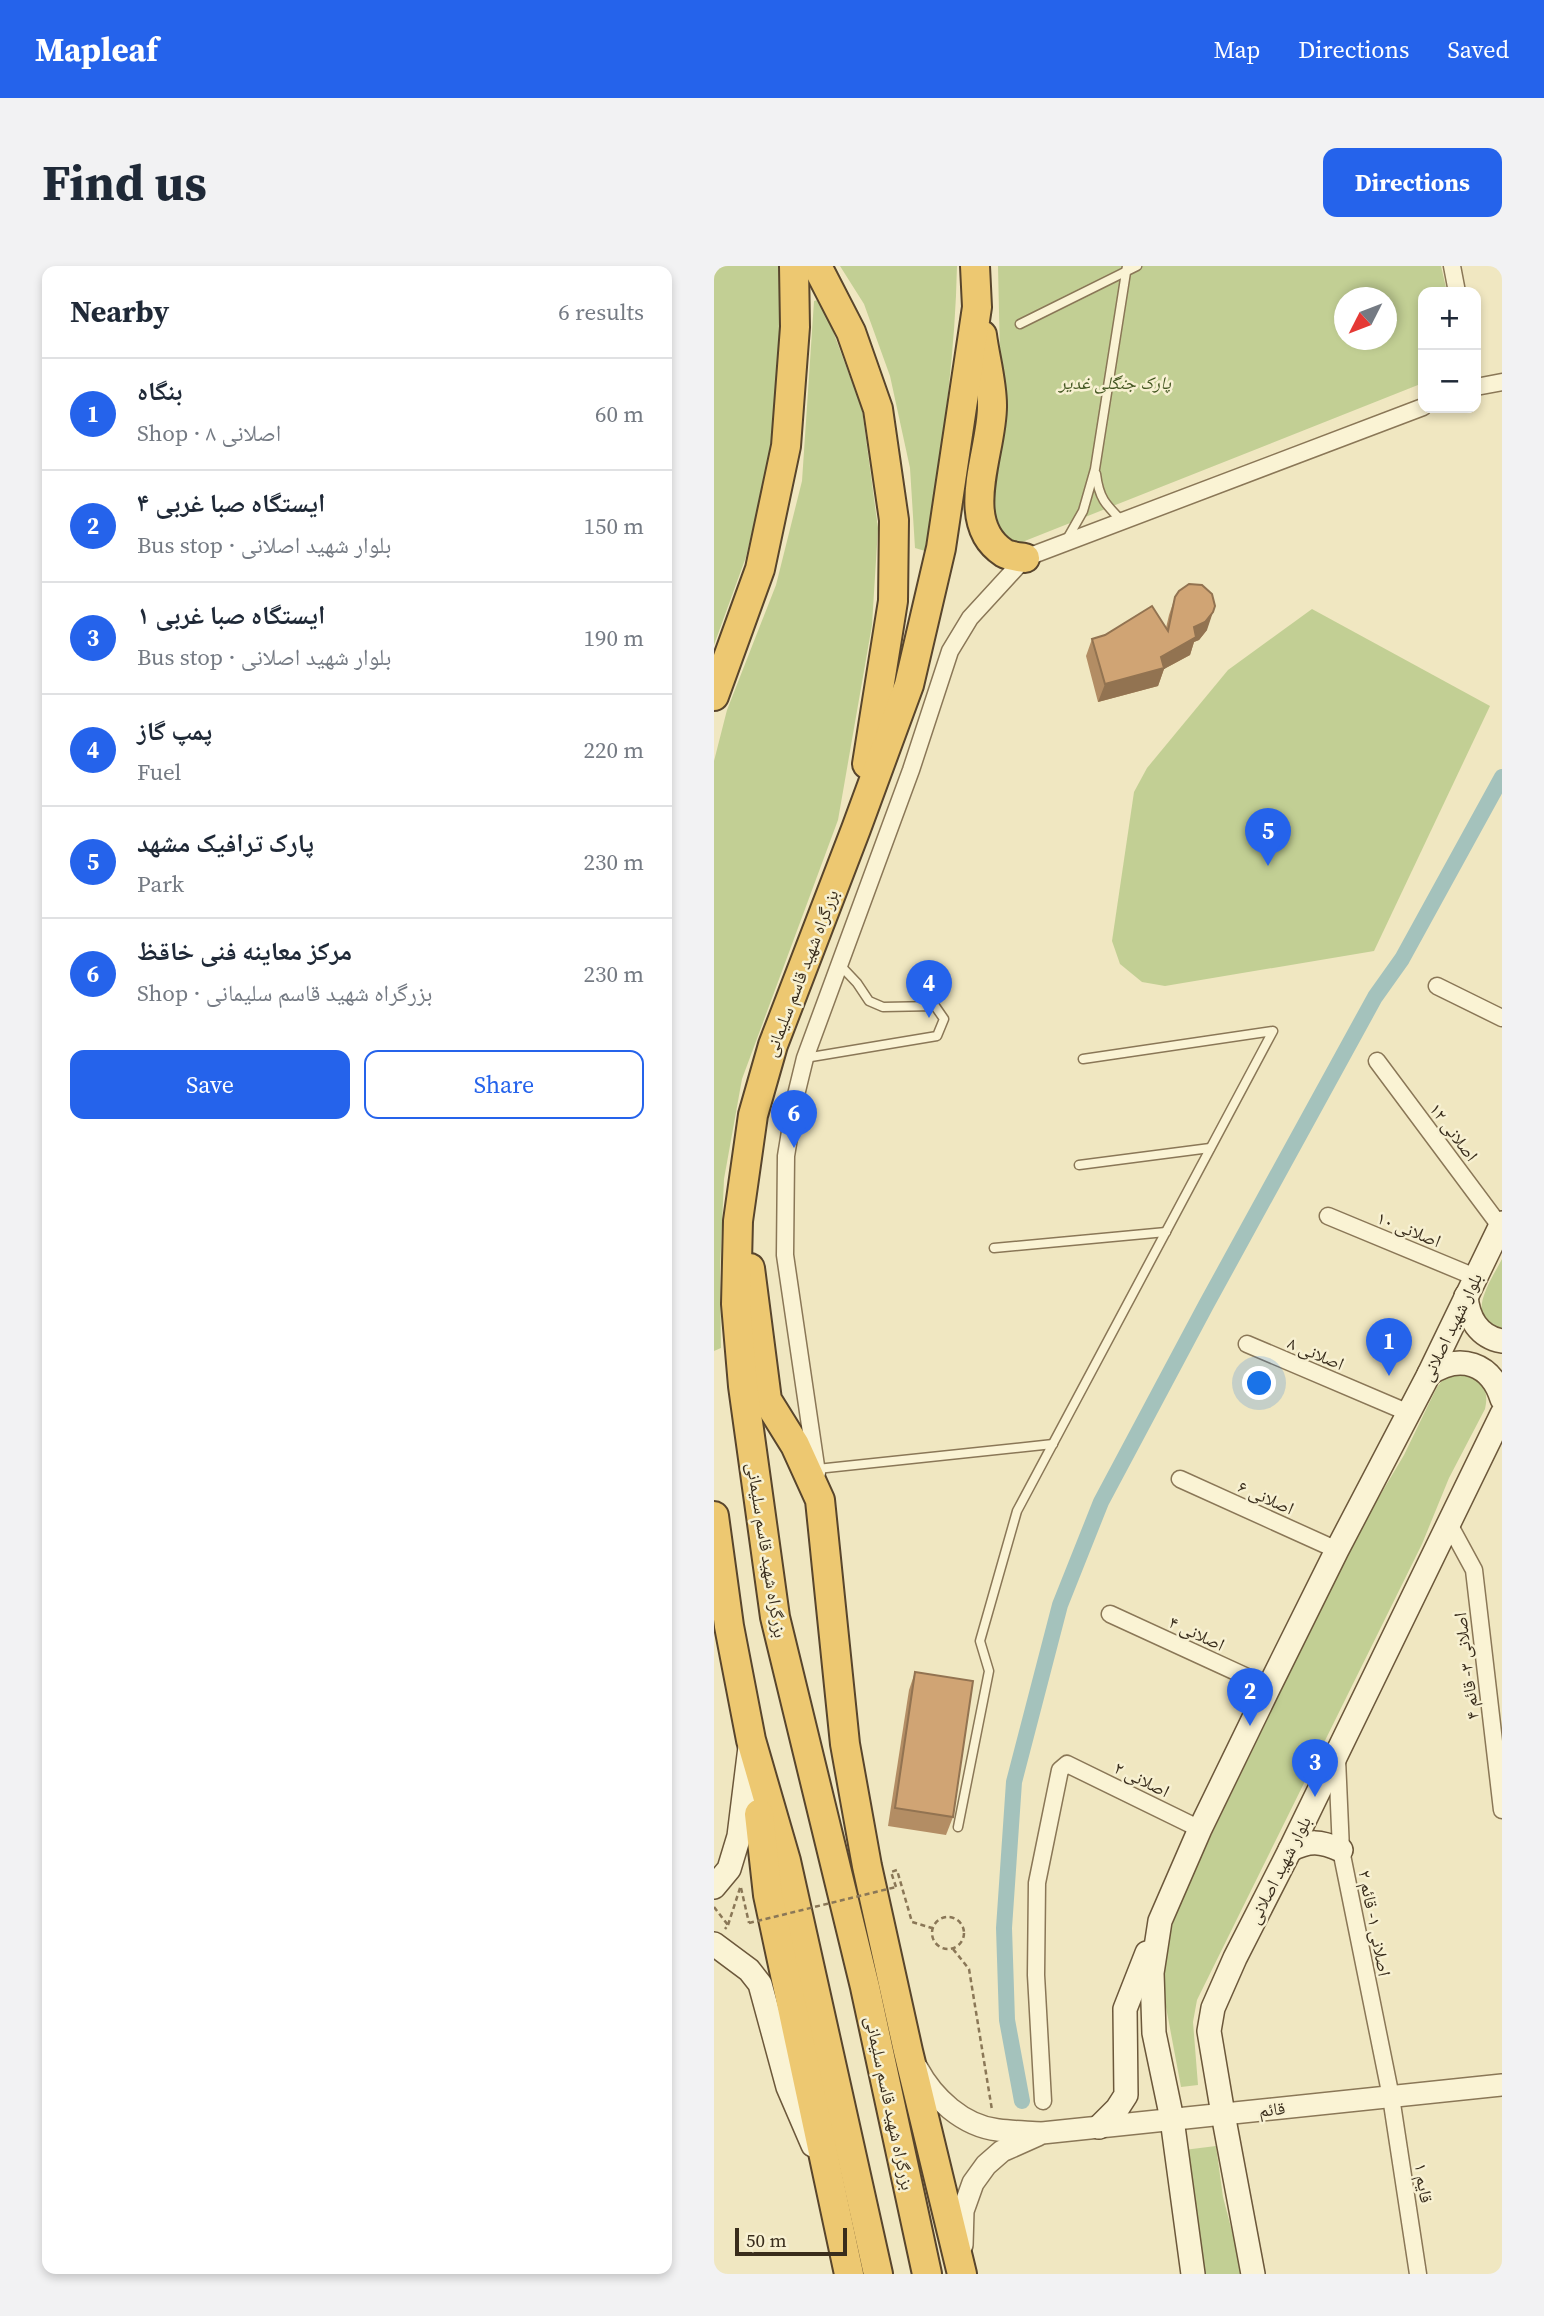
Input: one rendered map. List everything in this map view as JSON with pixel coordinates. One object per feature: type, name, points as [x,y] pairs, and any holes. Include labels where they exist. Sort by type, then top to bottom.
[{"type":"highway","points":[[714,696],[760,569],[786,446],[795,327],[794,266]]},
{"type":"highway","points":[[817,266],[851,332],[878,409],[894,520],[893,601],[856,829]]},
{"type":"highway","points":[[975,266],[977,307],[992,405],[978,511],[983,530],[994,543],[1005,554],[1025,558]]},
{"type":"highway","points":[[856,829],[909,685],[942,548],[977,307]]},
{"type":"highway","name":"بزرگراه شهید قاسم سلیمانی","points":[[856,829],[773,1045],[753,1115],[738,1221],[736,1304],[743,1387],[775,1617],[865,1987],[928,2274]]},
{"type":"highway","points":[[738,1221],[752,1273],[767,1399],[794,1445],[820,1500],[845,1744],[867,1866],[908,2051],[962,2271]]},
{"type":"highway","points":[[714,1516],[729,1626],[751,1740],[768,1895],[849,2274]]},
{"type":"highway","points":[[751,1740],[786,1861],[878,2274]]},
{"type":"main road","name":"بلوار شهید اصلانی","points":[[1099,2127],[1117,2109],[1126,2095],[1125,2009],[1200,1829],[1337,1550],[1429,1374],[1501,1224]]},
{"type":"main road","points":[[1470,1287],[1467,1310],[1474,1323],[1484,1334],[1502,1341]]},
{"type":"main road","points":[[1429,1374],[1440,1366],[1467,1363],[1491,1376],[1499,1387],[1502,1399]]},
{"type":"main road","name":"بلوار شهید اصلانی","points":[[1254,2274],[1209,2031],[1213,2008],[1502,1413]]},
{"type":"main road","points":[[714,1887],[729,1869],[739,1836],[751,1740]]},
{"type":"main road","points":[[1290,1850],[1304,1843],[1324,1843],[1341,1850]]},
{"type":"main road","name":"بلوار شهید اصلانی","points":[[1160,1921],[1152,1973],[1154,2033],[1172,2119],[1193,2274]]},
{"type":"main road","points":[[718,1939],[760,1984],[788,2087],[828,2177]]},
{"type":"street","points":[[1452,266],[1456,287]]},
{"type":"street","points":[[1481,385],[1502,382]]},
{"type":"street","points":[[820,1500],[785,1255],[786,1156],[796,1095],[806,1058],[911,770],[950,651],[970,618],[1025,558],[1418,409]]},
{"type":"street","points":[[1437,986],[1502,1018]]},
{"type":"street","name":"اصلانی ۱۲","points":[[1377,1061],[1501,1224]]},
{"type":"street","name":"اصلانی ۱۰","points":[[1328,1216],[1470,1287]]},
{"type":"street","name":"اصلانی ۸","points":[[1247,1344],[1409,1413]]},
{"type":"street","name":"اصلانی ۶","points":[[1180,1479],[1337,1550]]},
{"type":"street","name":"اصلانی ۳- قائم ۴","points":[[1449,1524],[1474,1570],[1502,1810]]},
{"type":"street","name":"اصلانی ۴","points":[[1110,1614],[1269,1687]]},
{"type":"street","name":"اصلانی ۱- قائم ۲","points":[[1336,1755],[1341,1850],[1391,2097]]},
{"type":"street","name":"اصلانی ۲","points":[[1043,2101],[1036,1975],[1037,1883],[1058,1774],[1067,1764],[1200,1829]]},
{"type":"street","points":[[908,2051],[925,2084],[942,2103],[971,2122],[995,2130],[1042,2133]]},
{"type":"street","name":"قائم","points":[[1042,2133],[1502,2085]]},
{"type":"street","name":"قایم ۱","points":[[1391,2097],[1418,2274]]},
{"type":"street","points":[[962,2271],[963,2211],[973,2183],[986,2165],[1002,2151],[1042,2133]]},
{"type":"lane","points":[[1020,324],[1126,269],[1137,266]]},
{"type":"lane","points":[[1065,543],[1083,511],[1095,469],[1126,269]]},
{"type":"lane","points":[[1095,469],[1098,492],[1106,506],[1122,521]]},
{"type":"lane","points":[[806,1058],[937,1036],[944,1019],[935,1006],[883,1007],[869,1001],[839,964]]},
{"type":"lane","points":[[958,1827],[989,1671],[980,1642],[1017,1511],[1273,1031],[1083,1059]]},
{"type":"lane","points":[[1079,1166],[1210,1149]]},
{"type":"lane","points":[[995,1248],[1166,1232]]},
{"type":"lane","points":[[817,1469],[1053,1444]]},
{"type":"path","points":[[718,1939],[728,1925],[741,1885],[748,1923],[896,1886],[891,1872],[897,1870],[912,1922],[933,1928]]},
{"type":"path","points":[[714,1907],[728,1925]]},
{"type":"path","points":[[945,1917],[951,1917],[963,1927],[964,1938],[953,1948],[941,1948],[933,1940],[935,1923],[945,1917]]},
{"type":"path","points":[[953,1948],[969,1969],[995,2130]]},
{"type":"green space","points":[[714,266],[780,266],[782,326],[774,440],[746,557],[714,645]]},
{"type":"green space","points":[[840,266],[957,266],[946,409],[925,551],[915,548],[910,468],[890,376],[864,304]]},
{"type":"green space","name":"پارک جنگلی غدیر","points":[[998,266],[1441,266],[1446,287],[1418,287],[1418,385],[1012,546],[987,514],[1001,402]]},
{"type":"green space","points":[[821,299],[862,409],[878,528],[872,625],[838,820],[742,1079],[724,1179],[720,1269],[721,1348],[714,1351],[714,761],[727,710],[776,585],[802,481],[814,301]]},
{"type":"green space","points":[[1312,609],[1490,706],[1374,951],[1165,986],[1142,982],[1120,964],[1112,941],[1134,792],[1147,768],[1228,670]]},
{"type":"green space","points":[[1502,1259],[1502,1333],[1487,1323],[1481,1308],[1486,1291]]},
{"type":"green space","points":[[1458,1372],[1472,1376],[1482,1383],[1486,1394],[1485,1409],[1449,1478],[1422,1544],[1197,2000],[1193,2022],[1198,2085],[1181,2087],[1163,1991],[1166,1942],[1189,1881],[1357,1534],[1404,1455],[1437,1387],[1446,1376]]},
{"type":"green space","points":[[1216,2146],[1223,2197],[1243,2274],[1201,2274],[1184,2150]]},
{"type":"building","points":[[1189,584],[1202,585],[1212,594],[1215,606],[1205,622],[1194,627],[1196,637],[1161,657],[1164,668],[1105,684],[1092,639],[1105,635],[1152,606],[1168,631],[1175,597]]},
{"type":"building","points":[[915,1672],[973,1681],[953,1817],[895,1808]]},
{"type":"waterway","points":[[1022,2101],[1007,2020],[1004,1928],[1014,1782],[1060,1605],[1101,1502],[1206,1305],[1375,997],[1402,959],[1502,777]]},
{"type":"place","name":"پارک ترافیک مشهد","points":[[1268,866]]},
{"type":"place","name":"پمپ گاز","points":[[929,1018]]},
{"type":"place","name":"مرکز معاینه فنی خاقظ","points":[[794,1148]]},
{"type":"place","name":"بنگاه","points":[[1389,1376]]},
{"type":"place","name":"ایستگاه صبا غربی ۴","points":[[1250,1726]]},
{"type":"place","name":"ایستگاه صبا غربی ۱","points":[[1315,1797]]}]
